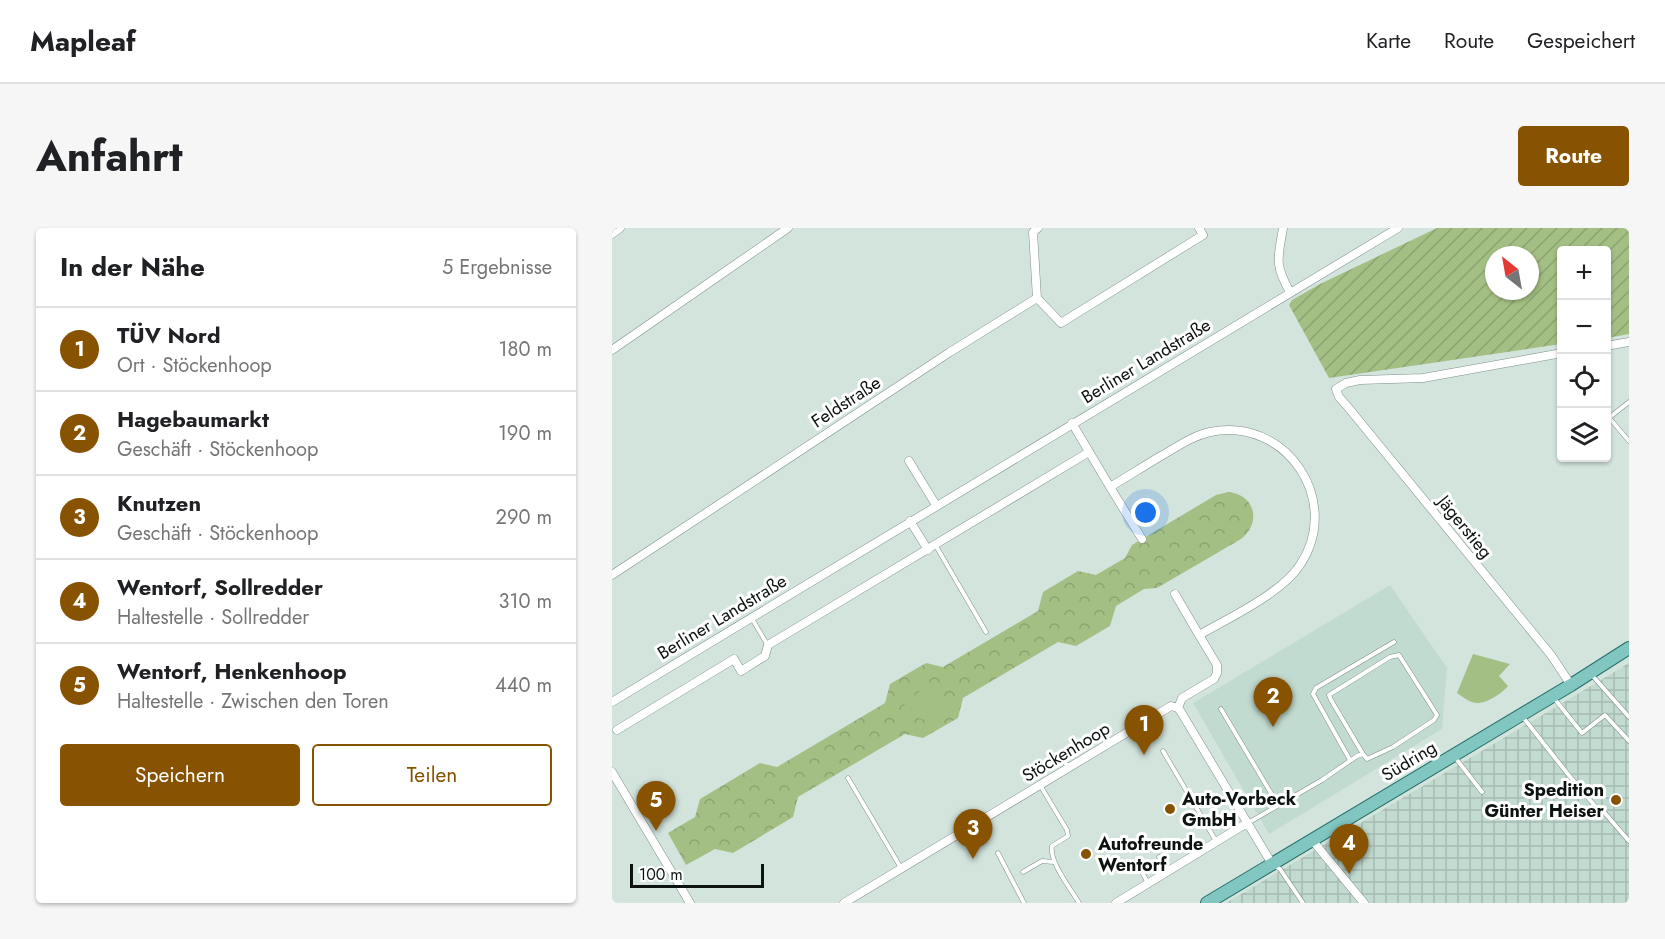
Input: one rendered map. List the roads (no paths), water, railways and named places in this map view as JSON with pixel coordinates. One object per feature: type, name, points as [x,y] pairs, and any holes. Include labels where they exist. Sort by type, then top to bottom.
[{"type":"main road","name":"Südring","points":[[1207,903],[1552,697],[1629,648]]},
{"type":"street","points":[[612,234],[620,228]]},
{"type":"street","points":[[612,350],[788,228]]},
{"type":"street","points":[[1038,228],[1033,231],[1037,297],[1061,323],[1203,235],[1199,228]]},
{"type":"street","points":[[1283,228],[1278,262],[1282,277],[1290,292]]},
{"type":"street","name":"Berliner Landstraße","points":[[612,702],[1398,228]]},
{"type":"street","name":"Feldstraße","points":[[612,575],[1037,297]]},
{"type":"street","points":[[1611,344],[1629,342]]},
{"type":"street","name":"Jägerstieg","points":[[1557,354],[1423,378],[1360,380],[1346,383],[1336,389],[1339,397],[1551,655],[1571,685]]},
{"type":"street","points":[[1072,423],[1142,539]]},
{"type":"street","points":[[1110,487],[1185,442],[1219,431],[1237,431],[1263,438],[1286,452],[1303,473],[1311,489],[1315,516],[1311,543],[1299,567],[1280,586],[1199,635]]},
{"type":"street","points":[[617,730],[734,659],[741,671],[765,656],[768,645],[1089,452]]},
{"type":"street","points":[[909,460],[936,505]]},
{"type":"street","points":[[910,521],[928,550]]},
{"type":"street","points":[[1175,594],[1217,665],[1214,679],[1182,698],[1178,708],[1272,864]]},
{"type":"street","name":"Stöckenhoop","points":[[844,903],[1171,706],[1178,708]]},
{"type":"street","points":[[612,772],[690,903]]},
{"type":"street","points":[[1116,903],[1247,823]]},
{"type":"street","points":[[1312,840],[1364,903]]},
{"type":"lane","points":[[1611,413],[1629,402]]},
{"type":"lane","points":[[1611,419],[1629,441]]},
{"type":"lane","points":[[935,545],[986,632]]},
{"type":"lane","points":[[751,617],[768,645]]},
{"type":"lane","points":[[1350,760],[1313,694],[1316,688],[1394,642]]},
{"type":"lane","points":[[1399,655],[1437,715],[1434,720],[1393,747],[1367,759],[1362,754],[1329,694],[1390,657],[1399,655]]},
{"type":"lane","points":[[1591,673],[1629,717]]},
{"type":"lane","points":[[1552,697],[1582,732],[1605,715],[1629,741]]},
{"type":"lane","points":[[1221,709],[1278,805]]},
{"type":"lane","points":[[1522,715],[1595,806],[1603,811],[1629,841]]},
{"type":"lane","points":[[1163,751],[1217,842]]},
{"type":"lane","points":[[1247,823],[1362,754]]},
{"type":"lane","points":[[1454,756],[1482,792]]},
{"type":"lane","points":[[1062,758],[1068,768]]},
{"type":"lane","points":[[848,778],[901,869]]},
{"type":"lane","points":[[1040,785],[1067,830],[1068,836],[1052,846],[1051,852],[1054,862],[1079,903]]},
{"type":"lane","points":[[998,854],[1024,903]]},
{"type":"lane","points":[[1159,857],[1167,872]]},
{"type":"lane","points":[[1023,872],[1042,861],[1054,862]]},
{"type":"lane","points":[[1272,864],[1280,870],[1304,903]]},
{"type":"lane","points":[[1139,867],[1148,883]]},
{"type":"place","name":"Hagebaumarkt","points":[[1273,727]]},
{"type":"place","name":"TÜV Nord","points":[[1144,755]]},
{"type":"place","name":"Spedition Günter Heiser","points":[[1616,800]]},
{"type":"place","name":"Auto-Vorbeck GmbH","points":[[1170,809]]},
{"type":"place","name":"Wentorf, Henkenhoop","points":[[656,831]]},
{"type":"place","name":"Autofreunde Wentorf","points":[[1086,854]]},
{"type":"place","name":"Knutzen","points":[[973,859]]},
{"type":"place","name":"Wentorf, Sollredder","points":[[1349,874]]}]
